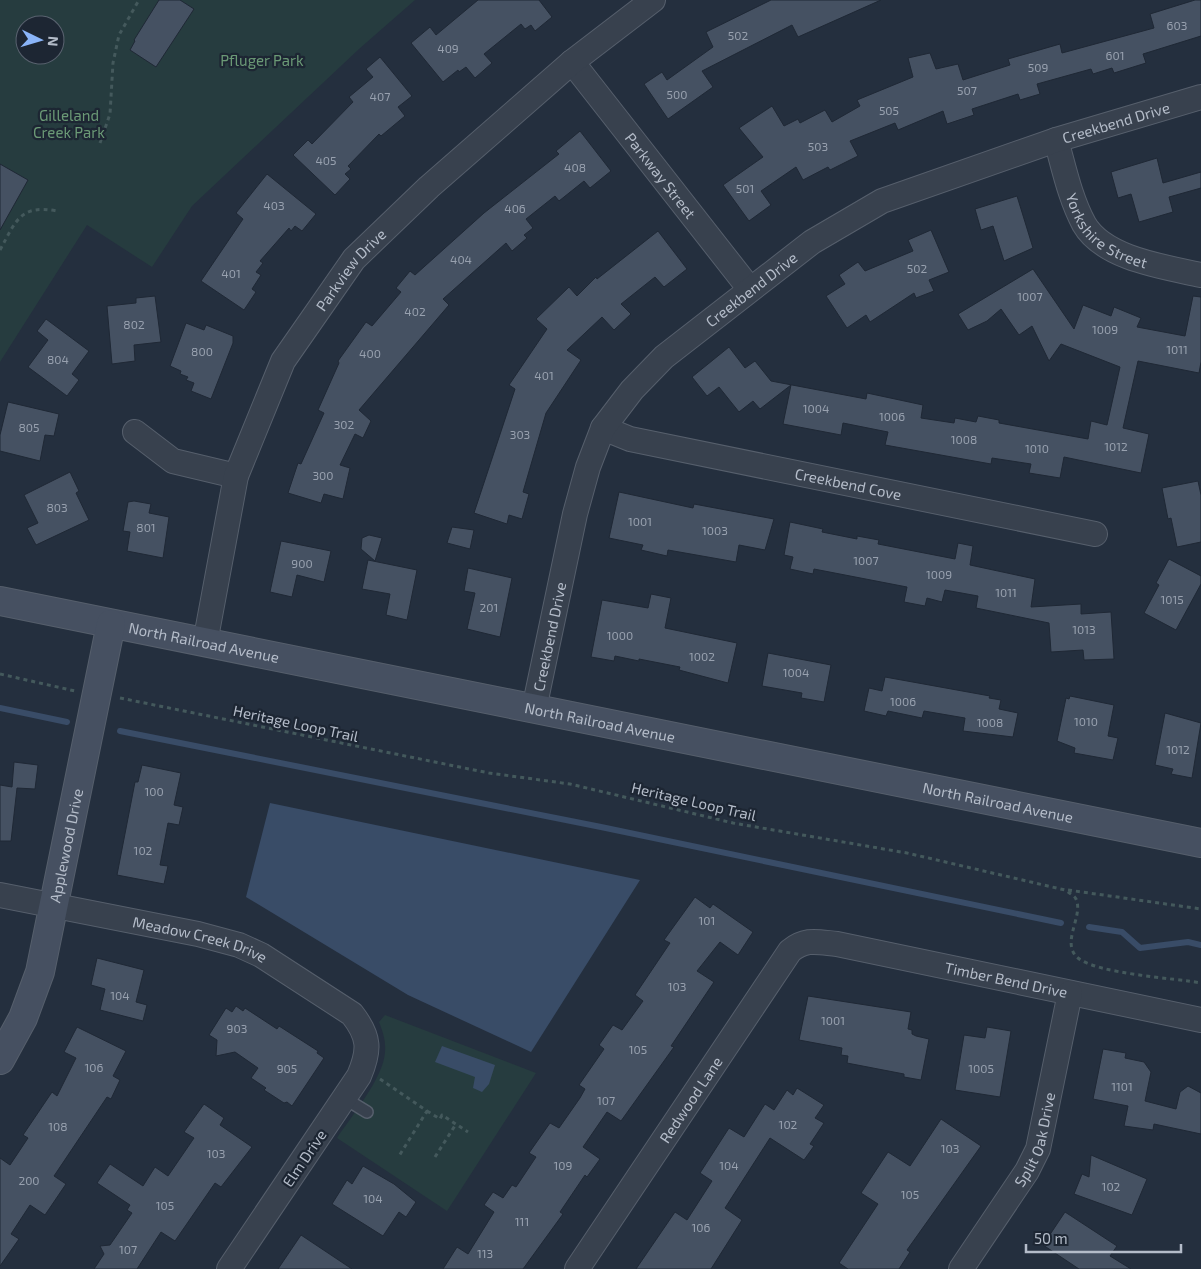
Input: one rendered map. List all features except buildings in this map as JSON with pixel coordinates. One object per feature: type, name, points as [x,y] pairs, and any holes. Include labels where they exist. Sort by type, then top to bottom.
[{"type":"street","name":"Parkview Drive","points":[[205,643],[236,476],[283,361],[354,259],[429,186],[572,62],[653,0]]},
{"type":"street","name":"Parkway Street","points":[[572,62],[749,288]]},
{"type":"street","name":"Creekbend Drive","points":[[534,709],[574,514],[588,467],[604,428],[632,390],[664,357],[749,288],[812,242],[882,201],[1056,140],[1201,97]]},
{"type":"street","name":"Yorkshire Street","points":[[1056,140],[1071,194],[1085,225],[1097,239],[1132,258],[1201,275]]},
{"type":"street","name":"Creekbend Cove","points":[[604,428],[630,439],[1095,534]]},
{"type":"street","points":[[135,432],[173,461],[236,476]]},
{"type":"street","name":"North Railroad Avenue","points":[[0,602],[1201,843]]},
{"type":"street","name":"Applewood Drive","points":[[0,1060],[24,1018],[40,972],[111,624]]},
{"type":"street","name":"Meadow Creek Drive","points":[[0,895],[55,904],[198,934],[246,948],[261,955],[352,1014],[362,1027],[367,1043]]},
{"type":"street","name":"Timber Bend Drive","points":[[812,941],[837,944],[1201,1020]]},
{"type":"street","name":"Redwood Lane","points":[[576,1269],[790,951],[800,943],[812,941]]},
{"type":"street","name":"Split Oak Drive","points":[[961,1269],[1028,1171],[1038,1149],[1070,993]]},
{"type":"street","name":"Elm Drive","points":[[229,1269],[359,1076],[366,1060],[367,1043]]},
{"type":"lane","points":[[344,1098],[367,1112]]},
{"type":"path","points":[[100,143],[110,114],[112,63],[119,35],[139,0]]},
{"type":"path","points":[[0,250],[17,219],[27,211],[42,208],[57,211]]},
{"type":"path","points":[[0,674],[80,692]]},
{"type":"path","name":"Heritage Loop Trail","points":[[118,698],[489,773],[570,784],[733,823],[907,853],[1065,890],[1201,908]]},
{"type":"path","points":[[1065,890],[1076,897],[1078,903],[1072,942],[1076,956],[1084,962],[1130,973],[1201,983]]},
{"type":"path","points":[[380,1078],[440,1119],[442,1115],[468,1132]]},
{"type":"path","points":[[398,1156],[427,1111]]},
{"type":"path","points":[[435,1158],[456,1124]]},
{"type":"green space","points":[[0,0],[415,0],[359,49],[192,206],[152,267],[87,225],[0,362]]},
{"type":"green space","points":[[385,1015],[536,1073],[447,1211],[337,1138],[366,1096],[379,1073],[385,1048],[379,1022]]},
{"type":"water","points":[[270,803],[640,880],[531,1052],[408,995],[246,897]]},
{"type":"water","points":[[442,1046],[495,1065],[489,1084],[482,1092],[473,1088],[475,1077],[435,1062]]},
{"type":"waterway","points":[[0,708],[67,722]]},
{"type":"waterway","points":[[120,731],[601,827],[1061,923]]},
{"type":"waterway","points":[[1089,927],[1122,932],[1140,948],[1188,942],[1201,945]]},
{"type":"park label","name":"Pfluger Park","points":[[262,60]]},
{"type":"park label","name":"Gilleland Creek Park","points":[[69,124]]}]
